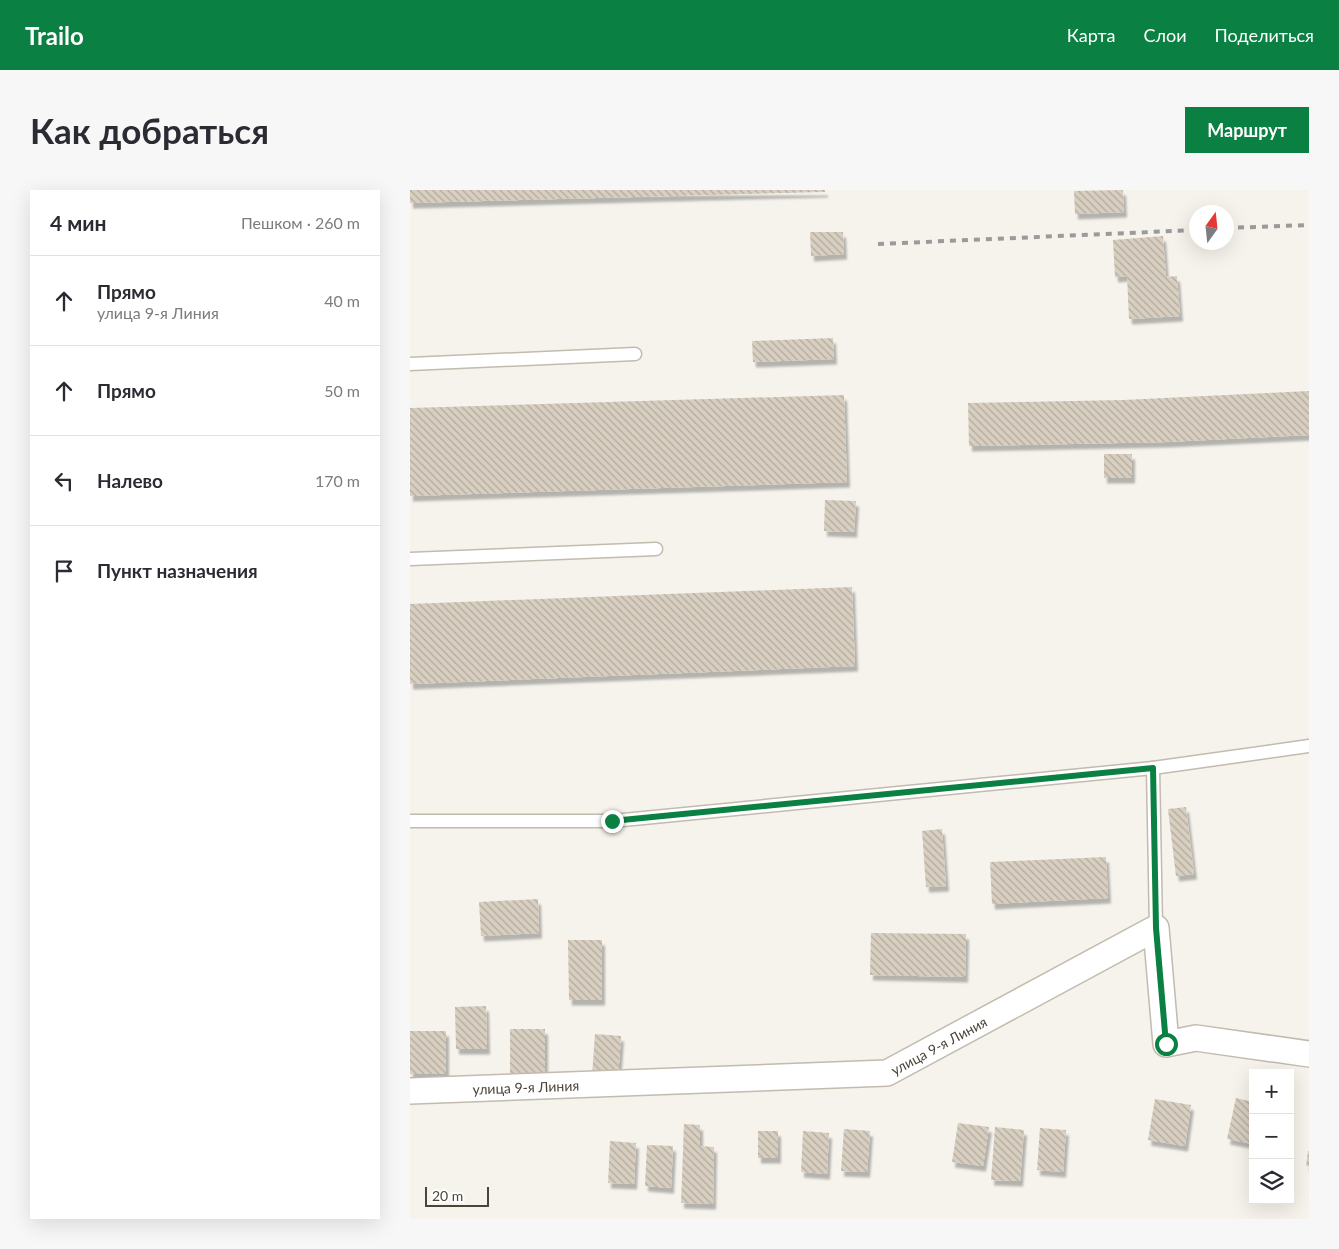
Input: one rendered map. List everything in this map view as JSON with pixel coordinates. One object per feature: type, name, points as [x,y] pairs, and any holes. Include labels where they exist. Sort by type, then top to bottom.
[{"type":"street","points":[[1156,928],[1166,1044],[1196,1038],[1309,1054]]},
{"type":"street","name":"улица 9-я Линия","points":[[410,1091],[887,1072],[1156,928]]},
{"type":"lane","points":[[410,364],[634,354]]},
{"type":"lane","points":[[410,559],[656,549]]},
{"type":"lane","points":[[410,821],[612,821],[1153,768],[1309,746]]},
{"type":"lane","points":[[1153,768],[1156,928]]},
{"type":"building","points":[[410,190],[825,190],[825,192],[410,203]]},
{"type":"building","points":[[1123,190],[1124,212],[1075,214],[1074,191]]},
{"type":"building","points":[[810,232],[843,232],[844,254],[811,256]]},
{"type":"building","points":[[1163,236],[1166,277],[1177,276],[1180,316],[1129,319],[1127,276],[1115,277],[1113,240]]},
{"type":"building","points":[[833,338],[834,359],[753,362],[752,341]]},
{"type":"building","points":[[1309,391],[1309,435],[1166,442],[969,446],[968,403],[1123,400]]},
{"type":"building","points":[[844,395],[847,482],[410,496],[410,408]]},
{"type":"building","points":[[1104,454],[1132,454],[1132,478],[1104,478]]},
{"type":"building","points":[[825,500],[856,501],[854,532],[824,531]]},
{"type":"building","points":[[852,587],[855,666],[410,684],[410,604]]},
{"type":"building","points":[[1186,807],[1194,874],[1176,876],[1168,809]]},
{"type":"building","points":[[942,829],[946,886],[926,887],[922,831]]},
{"type":"building","points":[[1106,857],[1108,898],[992,904],[990,862]]},
{"type":"building","points":[[538,899],[539,933],[481,936],[479,902]]},
{"type":"building","points":[[871,933],[966,934],[965,977],[870,975]]},
{"type":"building","points":[[568,940],[602,940],[602,1000],[569,1000]]},
{"type":"building","points":[[486,1006],[487,1049],[456,1049],[455,1007]]},
{"type":"building","points":[[510,1029],[545,1029],[545,1074],[510,1074]]},
{"type":"building","points":[[410,1031],[446,1031],[446,1074],[410,1074]]},
{"type":"building","points":[[595,1034],[621,1036],[618,1077],[592,1076]]},
{"type":"building","points":[[1236,1098],[1249,1101],[1249,1143],[1227,1139]]},
{"type":"building","points":[[1155,1099],[1191,1105],[1185,1146],[1148,1140]]},
{"type":"building","points":[[958,1123],[989,1127],[983,1166],[952,1162]]},
{"type":"building","points":[[684,1124],[700,1125],[700,1146],[714,1147],[713,1204],[681,1203]]},
{"type":"building","points":[[995,1127],[1024,1130],[1020,1181],[991,1180]]},
{"type":"building","points":[[1040,1128],[1066,1130],[1063,1172],[1037,1170]]},
{"type":"building","points":[[844,1129],[870,1131],[867,1172],[841,1171]]},
{"type":"building","points":[[758,1131],[778,1131],[778,1158],[758,1158]]},
{"type":"building","points":[[803,1131],[829,1133],[827,1174],[801,1172]]},
{"type":"building","points":[[610,1141],[636,1143],[634,1184],[608,1183]]},
{"type":"building","points":[[647,1145],[673,1146],[671,1188],[645,1186]]},
{"type":"building","points":[[1308,1151],[1309,1166],[1306,1166]]},
{"type":"railway","points":[[1234,228],[1309,225]]},
{"type":"railway","points":[[878,244],[1189,230]]},
{"type":"route","points":[[612,821],[1153,768],[1156,928],[1166,1044]]}]
